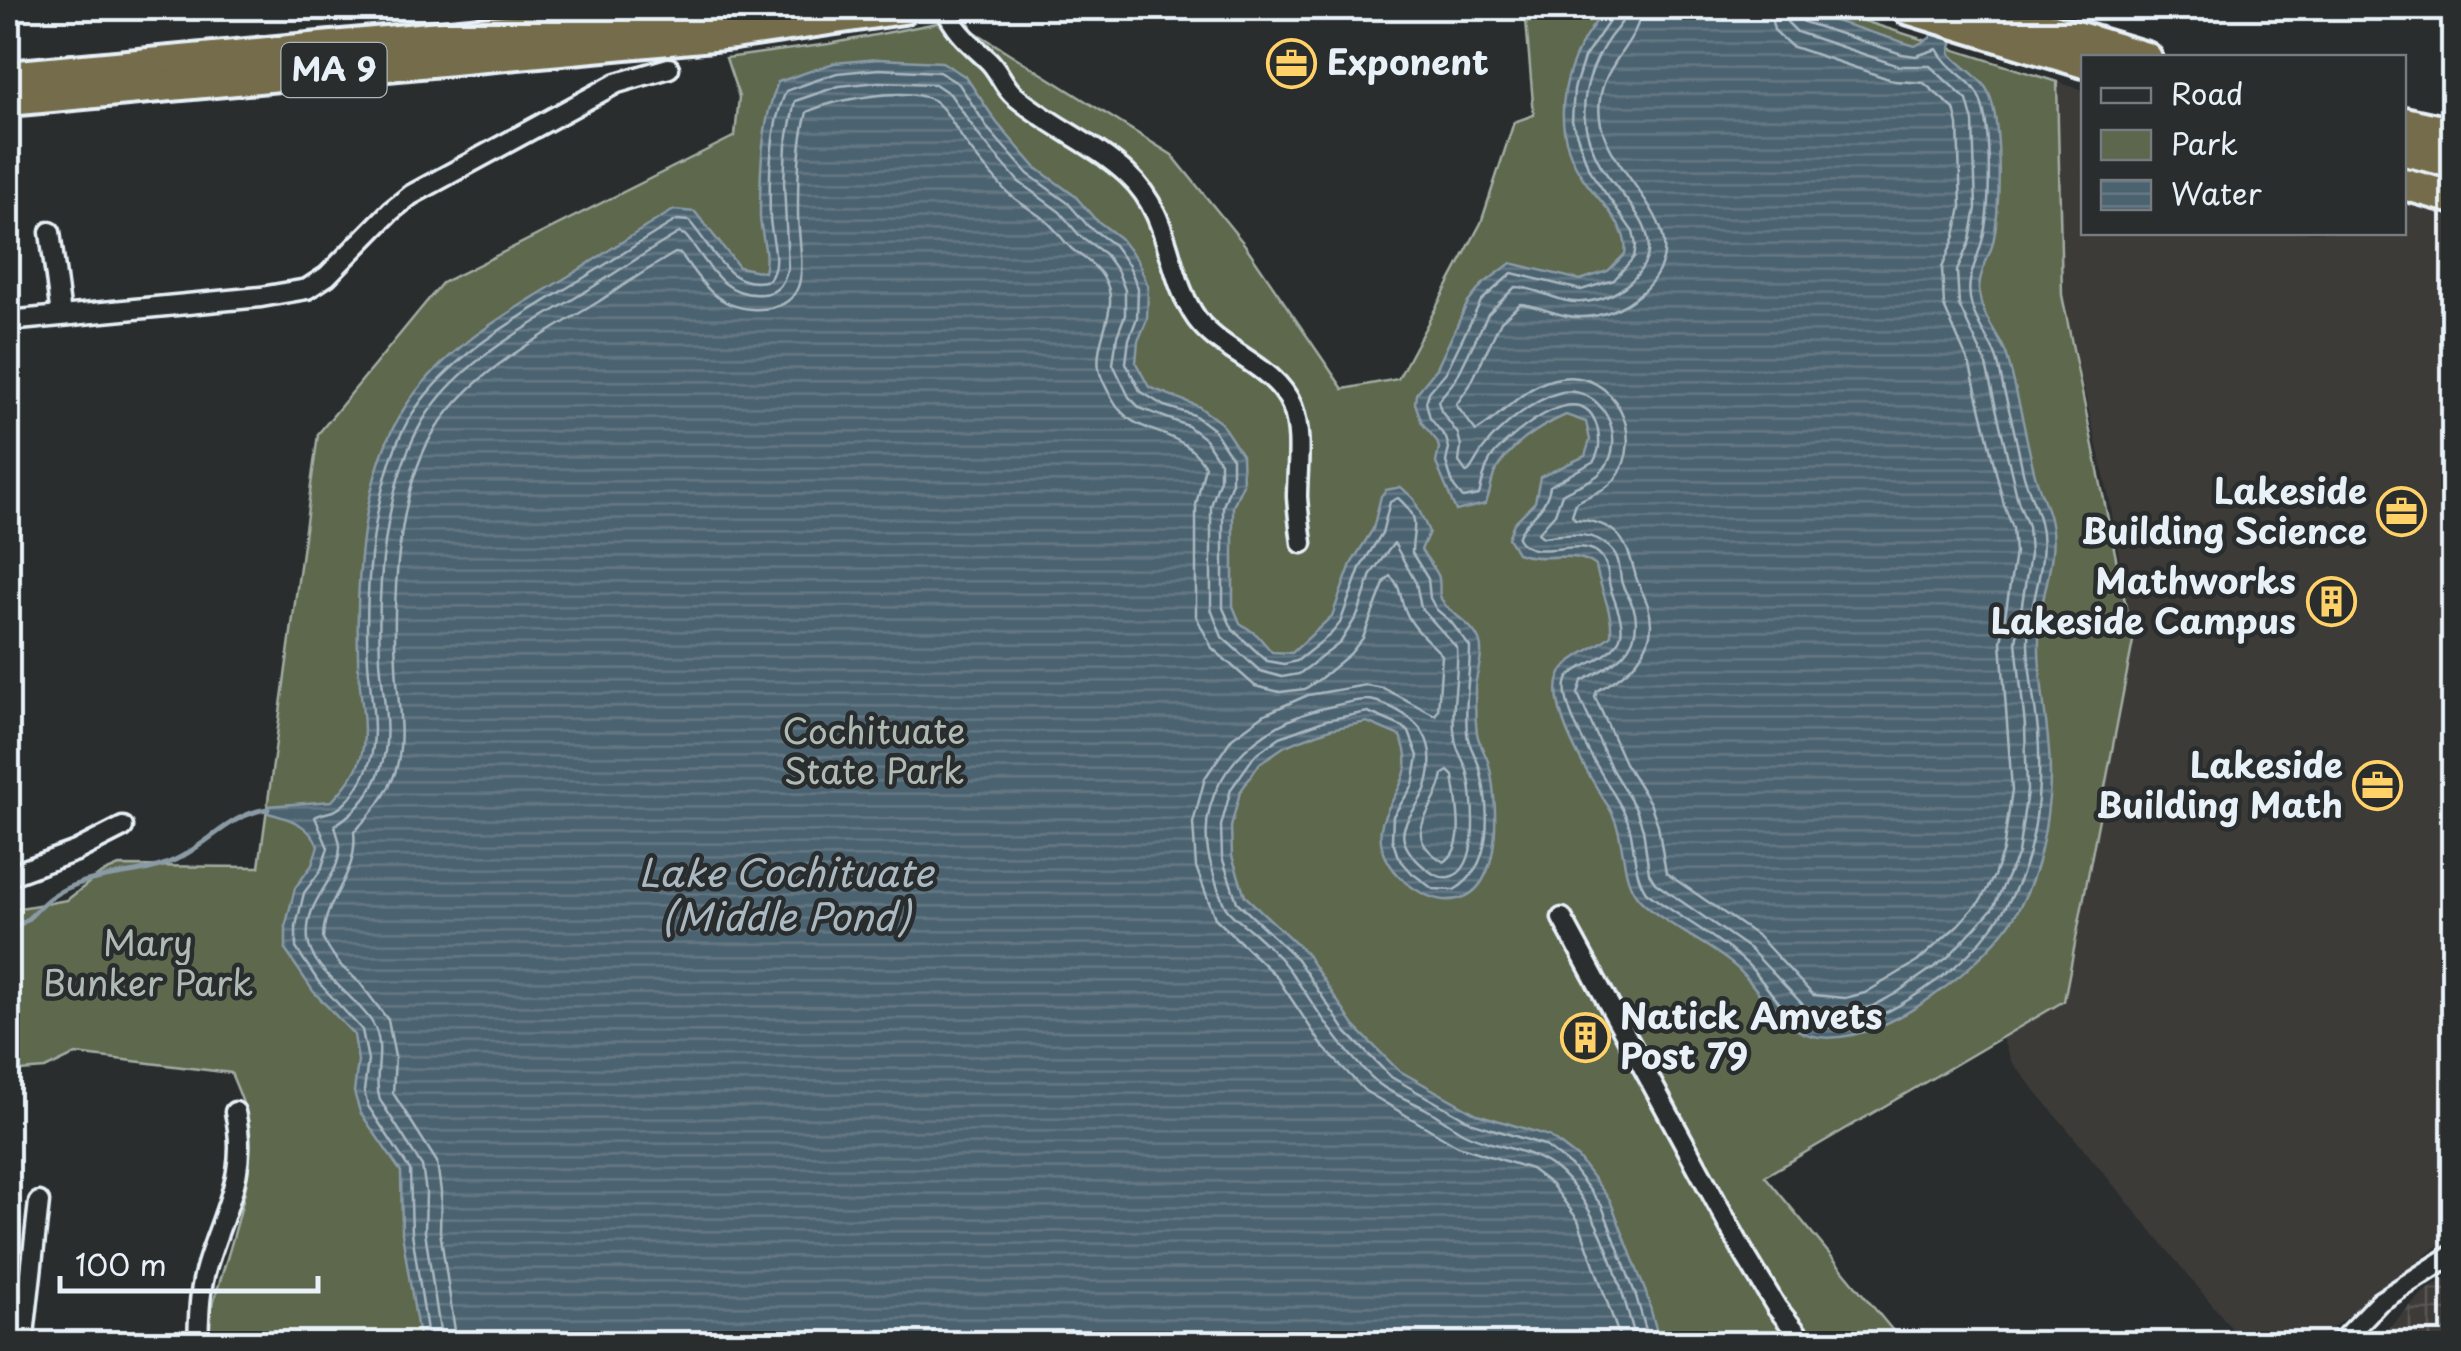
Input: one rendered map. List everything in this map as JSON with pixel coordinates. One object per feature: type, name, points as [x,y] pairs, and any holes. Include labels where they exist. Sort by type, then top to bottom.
[{"type":"highway","name":"MA 9","points":[[8,77],[752,8]]},
{"type":"highway","name":"MA 9","points":[[8,100],[734,33],[902,8]]},
{"type":"highway","points":[[1915,10],[1972,16],[2134,55]]},
{"type":"highway","points":[[1972,16],[2081,61]]},
{"type":"highway","points":[[2406,105],[2454,112]]},
{"type":"highway","points":[[2406,122],[2454,134]]},
{"type":"highway","points":[[2406,150],[2454,162]]},
{"type":"highway","points":[[2406,185],[2454,198]]},
{"type":"street","points":[[945,8],[956,30],[992,63],[1014,96],[1108,159],[1143,191],[1159,218],[1188,304],[1199,322],[1266,374],[1287,398],[1299,448],[1297,495],[1302,543]]},
{"type":"street","points":[[8,320],[308,289],[327,276],[391,210],[412,196],[617,83],[669,68]]},
{"type":"street","points":[[50,232],[60,315]]},
{"type":"street","points":[[8,876],[76,851],[122,827]]},
{"type":"street","points":[[1562,918],[1745,1255],[1777,1308],[1806,1344]]},
{"type":"street","points":[[198,1344],[204,1279],[237,1180],[240,1137],[235,1112]]},
{"type":"street","points":[[22,1344],[39,1202]]},
{"type":"street","points":[[2339,1344],[2379,1302],[2454,1254]]},
{"type":"shaded area","name":"Mathworks Lakeside Campus","points":[[2057,82],[2081,89],[2081,235],[2406,235],[2406,203],[2453,215],[2453,1234],[2313,1343],[2244,1343],[2011,1061],[2002,1038],[2064,1001],[2133,641],[2110,502],[2062,295]]},
{"type":"shaded area","points":[[2453,1274],[2453,1343],[2374,1343],[2424,1292]]},
{"type":"green space","name":"Cochituate State Park","points":[[1525,8],[1823,8],[2057,82],[2062,295],[2133,641],[2064,1001],[1765,1176],[1903,1343],[210,1343],[207,1324],[244,1197],[250,1147],[248,1118],[231,1073],[76,1054],[45,1069],[8,1072],[8,910],[67,900],[100,874],[119,866],[259,867],[318,434],[442,283],[735,136],[739,97],[726,58],[829,44],[968,17],[972,30],[1172,155],[1245,245],[1343,389],[1398,379],[1481,223],[1514,122],[1534,115]]},
{"type":"water","points":[[1607,8],[1793,8],[1915,46],[1930,38],[1939,8],[1960,8],[1950,53],[1982,83],[1992,101],[1998,142],[1997,212],[1979,295],[2007,356],[2052,531],[2039,634],[2050,774],[2045,828],[2029,889],[1998,939],[1947,986],[1916,1007],[1852,1035],[1822,1037],[1795,1029],[1771,1009],[1737,968],[1651,910],[1633,891],[1614,818],[1570,738],[1558,698],[1558,681],[1564,668],[1611,635],[1596,566],[1578,558],[1517,553],[1508,538],[1514,523],[1535,502],[1540,477],[1585,456],[1590,440],[1586,422],[1566,415],[1536,431],[1501,463],[1485,504],[1456,511],[1436,463],[1437,441],[1422,423],[1415,403],[1416,394],[1437,368],[1467,304],[1482,285],[1511,263],[1580,280],[1608,271],[1625,254],[1618,224],[1572,159],[1563,114],[1565,91],[1580,47]]},
{"type":"water","name":"Lake Cochituate (Middle Pond)","points":[[878,59],[942,62],[966,77],[997,123],[1035,167],[1075,196],[1095,219],[1120,238],[1138,261],[1148,286],[1147,320],[1138,341],[1136,363],[1149,387],[1198,406],[1221,423],[1242,455],[1243,484],[1233,506],[1233,606],[1240,623],[1272,652],[1292,653],[1332,616],[1351,564],[1373,529],[1386,490],[1401,487],[1414,499],[1429,532],[1421,550],[1438,575],[1442,600],[1469,626],[1481,648],[1475,688],[1476,728],[1489,764],[1495,806],[1493,850],[1487,870],[1478,887],[1464,897],[1444,900],[1420,892],[1394,870],[1381,844],[1381,828],[1400,786],[1406,755],[1400,736],[1367,722],[1330,729],[1285,746],[1260,763],[1240,792],[1231,827],[1232,856],[1245,896],[1305,952],[1354,1026],[1398,1070],[1477,1114],[1549,1136],[1578,1158],[1610,1200],[1646,1293],[1660,1343],[420,1343],[402,1234],[401,1172],[360,1112],[354,1092],[358,1061],[354,1035],[313,991],[286,951],[286,924],[295,888],[312,865],[318,846],[298,824],[268,813],[268,806],[332,801],[353,775],[361,757],[364,733],[358,670],[360,562],[379,463],[405,407],[461,346],[674,210],[695,212],[739,267],[764,272],[761,166],[768,114],[778,82],[834,63]]},
{"type":"waterway","points":[[8,929],[65,889],[175,860],[231,823],[268,809]]},
{"type":"place","name":"Exponent","points":[[1292,63]]},
{"type":"place","name":"Lakeside Building Science","points":[[2402,512]]},
{"type":"place","name":"Mathworks Lakeside Campus","points":[[2331,602]]},
{"type":"place","name":"Lakeside Building Math","points":[[2378,786]]},
{"type":"place","name":"Natick Amvets Post 79","points":[[1585,1037]]},
{"type":"park label","name":"Mary Bunker Park","points":[[148,964]]}]
